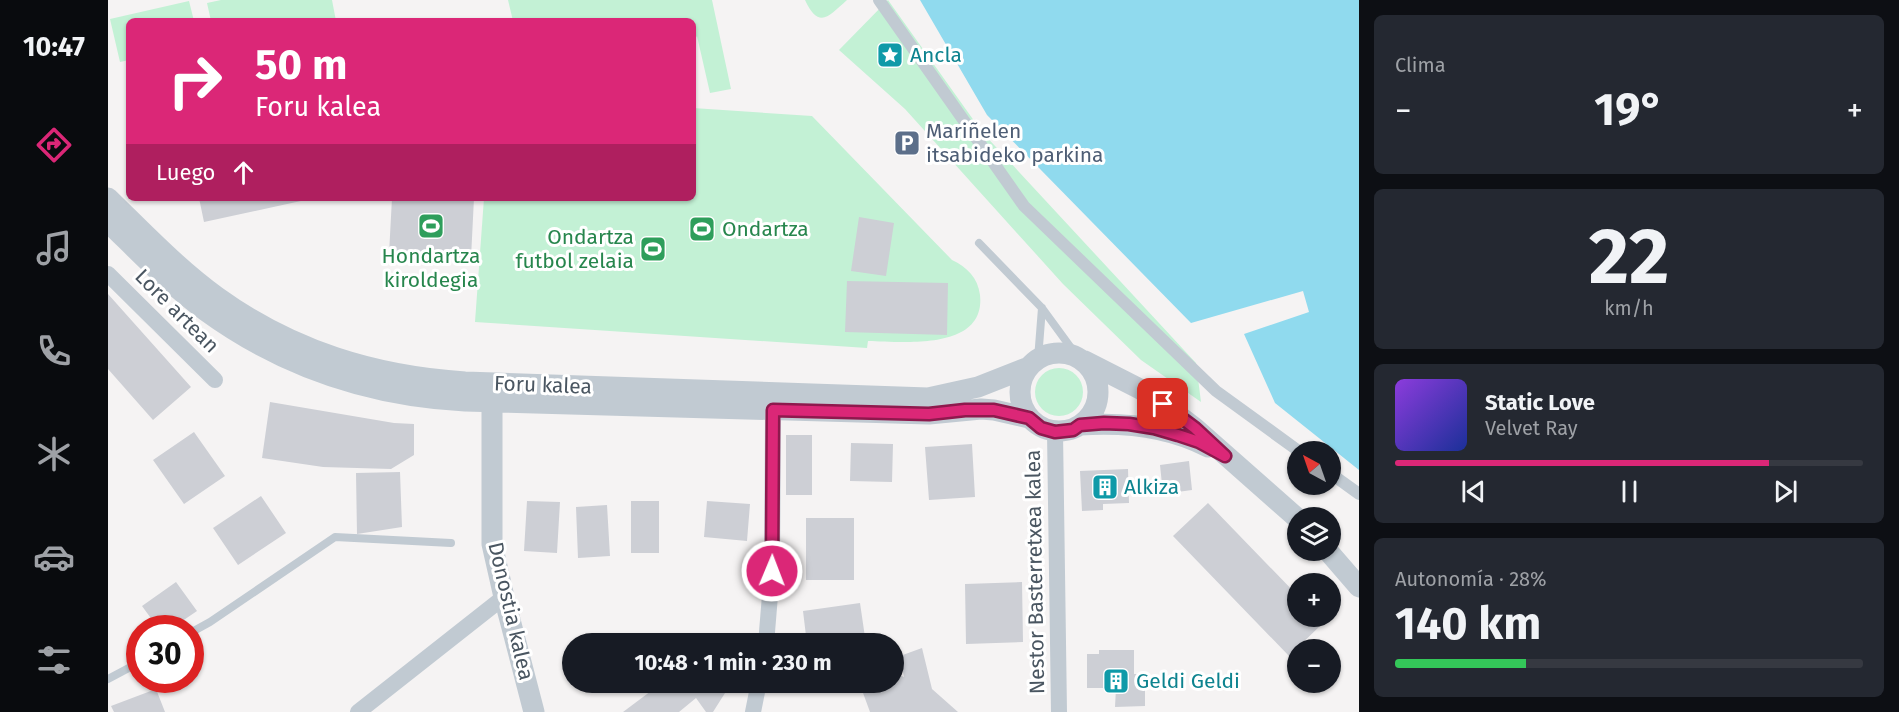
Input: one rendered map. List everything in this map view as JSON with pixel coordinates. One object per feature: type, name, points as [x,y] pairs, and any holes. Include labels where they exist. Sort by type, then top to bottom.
[{"type":"street","points":[[879,0],[1024,206],[1216,391],[1287,443]]},
{"type":"street","name":"Foru kalea","points":[[108,198],[188,274],[217,297],[248,317],[314,351],[363,367],[403,376],[465,382],[928,398],[978,387],[1033,363]]},
{"type":"street","name":"Foru kalea","points":[[108,222],[175,287],[237,333],[307,368],[369,388],[433,399],[492,402],[929,414],[981,409],[1029,418]]},
{"type":"street","name":"Lore artean","points":[[108,274],[215,380]]},
{"type":"street","points":[[1081,359],[1095,375],[1099,390],[1096,406],[1087,420],[1073,430],[1055,432],[1041,428],[1029,418],[1021,402],[1020,383],[1033,363],[1050,354],[1064,353],[1081,359],[1150,394],[1195,428],[1287,509]]},
{"type":"street","name":"Donostia kalea","points":[[492,402],[492,544],[534,712]]},
{"type":"street","points":[[767,633],[772,571],[773,410]]},
{"type":"street","points":[[1080,425],[1129,424],[1154,428],[1199,442],[1225,456]]},
{"type":"street","name":"Nestor Basterretxea kalea","points":[[1055,432],[1059,712]]},
{"type":"street","points":[[1341,481],[1359,494]]},
{"type":"street","points":[[1337,561],[1359,587]]},
{"type":"street","points":[[358,712],[504,597]]},
{"type":"street","points":[[753,712],[757,693]]},
{"type":"lane","points":[[979,243],[1042,308],[1081,359]]},
{"type":"lane","points":[[1033,363],[1042,308]]},
{"type":"lane","points":[[204,625],[335,537],[451,543]]},
{"type":"lane","points":[[108,679],[126,669]]},
{"type":"green space","points":[[221,0],[332,0],[335,18],[210,18],[207,3]]},
{"type":"green space","points":[[508,0],[712,0],[731,89],[710,93],[697,36],[696,38],[696,18],[512,18]]},
{"type":"green space","points":[[805,0],[847,0],[829,15],[820,17],[815,15]]},
{"type":"green space","points":[[888,0],[982,132],[1196,363],[1201,402],[1141,360],[1063,284],[905,109],[839,50]]},
{"type":"green space","points":[[189,1],[193,18],[126,18],[126,61],[120,62],[110,19]]},
{"type":"green space","name":"Ondartza","points":[[696,108],[812,116],[952,260],[971,274],[977,283],[980,295],[978,313],[970,326],[956,334],[920,342],[868,341],[867,348],[475,322],[484,201],[696,201]]},
{"type":"green space","points":[[1059,368],[1076,375],[1083,392],[1076,409],[1059,416],[1042,409],[1035,392],[1042,375]]},
{"type":"water","points":[[920,0],[1359,0],[1359,470],[1341,456],[1341,441],[1323,441],[1275,403],[1244,334],[1309,312],[1303,291],[1191,323],[987,115]]},
{"type":"building","points":[[200,201],[301,201],[204,222]]},
{"type":"building","name":"Hondartza kiroldegia","points":[[392,201],[474,201],[471,258],[389,254]]},
{"type":"building","points":[[859,217],[894,223],[886,276],[851,271]]},
{"type":"building","points":[[847,281],[948,283],[947,335],[845,332]]},
{"type":"building","points":[[108,294],[191,387],[153,420],[108,369]]},
{"type":"building","points":[[270,402],[394,423],[414,424],[414,455],[391,469],[323,467],[262,458]]},
{"type":"building","points":[[194,432],[225,476],[184,504],[153,460]]},
{"type":"building","points":[[786,435],[812,435],[812,495],[786,495]]},
{"type":"building","points":[[851,443],[893,444],[892,482],[850,481]]},
{"type":"building","points":[[972,444],[975,497],[929,500],[925,447]]},
{"type":"building","points":[[1189,461],[1192,490],[1163,494],[1160,465]]},
{"type":"building","name":"Alkiza","points":[[1128,469],[1129,503],[1103,504],[1103,510],[1082,511],[1080,471]]},
{"type":"building","points":[[400,472],[402,527],[357,534],[356,473]]},
{"type":"building","points":[[261,496],[286,533],[238,565],[213,528]]},
{"type":"building","points":[[527,501],[560,502],[557,553],[524,551]]},
{"type":"building","points":[[631,501],[659,501],[659,553],[631,553]]},
{"type":"building","points":[[707,501],[750,504],[747,541],[704,537]]},
{"type":"building","points":[[1208,503],[1287,585],[1287,627],[1319,627],[1307,639],[1287,639],[1287,654],[1173,536]]},
{"type":"building","points":[[607,505],[610,556],[578,558],[576,507]]},
{"type":"building","points":[[806,518],[854,518],[854,580],[806,580]]},
{"type":"building","points":[[176,582],[197,611],[191,615],[149,615],[142,606]]},
{"type":"building","points":[[1022,582],[1023,642],[966,644],[965,584]]},
{"type":"building","points":[[860,603],[864,633],[806,633],[803,611]]},
{"type":"building","points":[[922,648],[932,689],[958,712],[870,712],[863,693],[904,693],[904,655]]},
{"type":"building","name":"Geldi Geldi","points":[[1099,650],[1134,650],[1134,674],[1145,674],[1145,706],[1115,707],[1116,688],[1087,688],[1087,654],[1099,654]]},
{"type":"building","points":[[145,693],[158,693],[165,712],[114,712],[111,706]]},
{"type":"building","points":[[648,693],[725,693],[713,712],[706,712],[696,698],[679,712],[623,712]]},
{"type":"place","name":"Ancla","points":[[890,55]]},
{"type":"place","name":"Mariñelen itsabideko parkina","points":[[907,143]]},
{"type":"place","name":"Hondartza kiroldegia","points":[[431,226]]},
{"type":"place","name":"Ondartza","points":[[702,229]]},
{"type":"place","name":"Ondartza futbol zelaia","points":[[653,249]]},
{"type":"place","name":"Alkiza","points":[[1105,487]]},
{"type":"place","name":"Geldi Geldi","points":[[1116,681]]},
{"type":"route","points":[[772,571],[773,410],[929,414],[994,410],[1029,418],[1041,428],[1055,432],[1073,430],[1080,425],[1104,423],[1154,428],[1199,442],[1225,456],[1195,428],[1163,404]]}]
